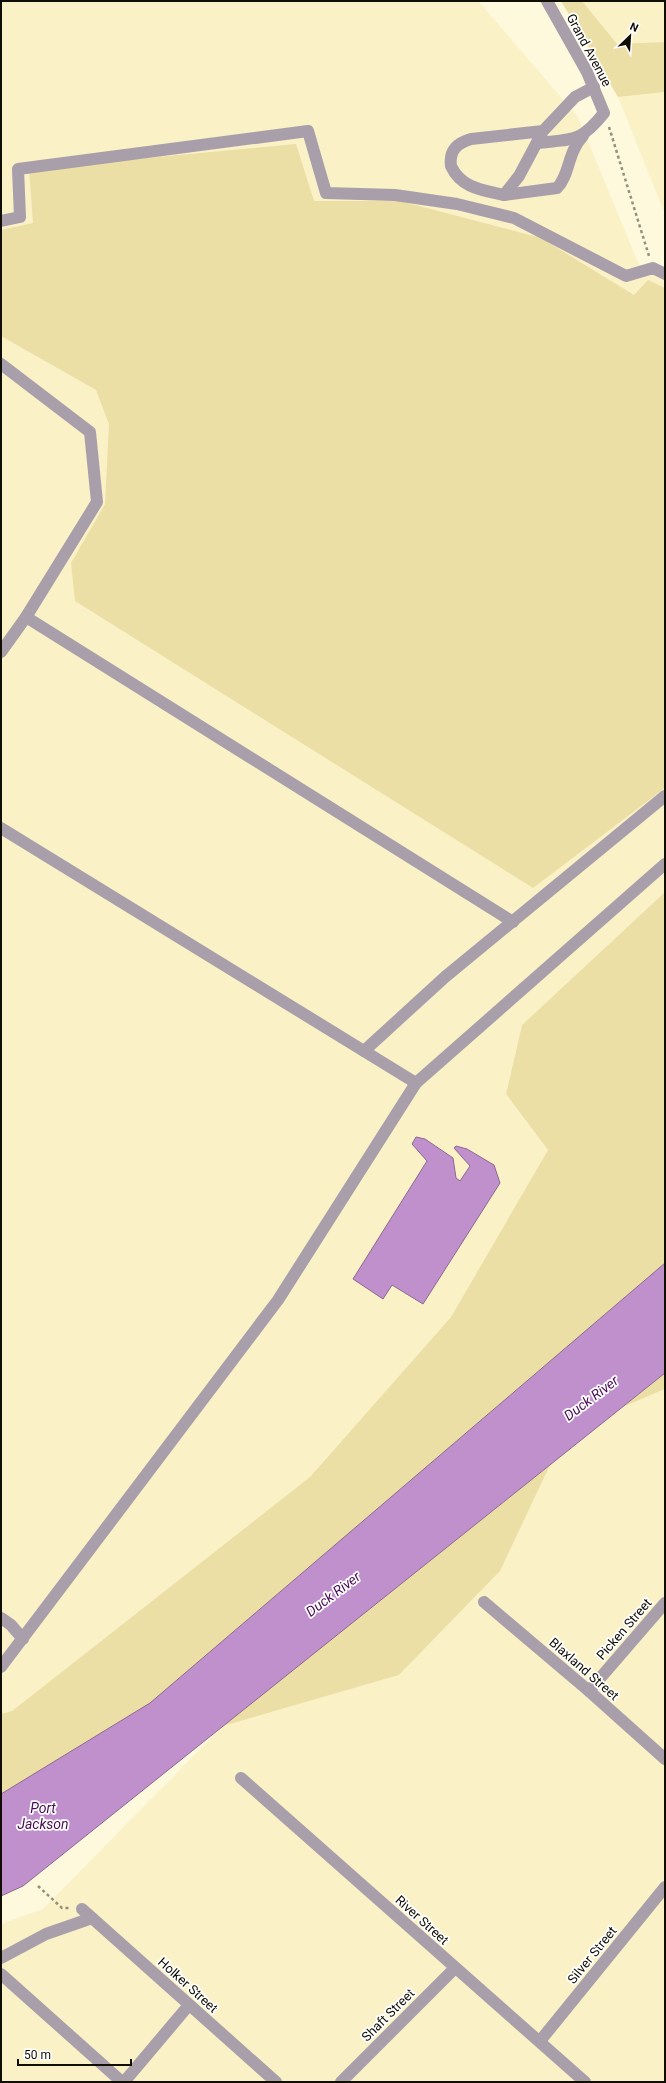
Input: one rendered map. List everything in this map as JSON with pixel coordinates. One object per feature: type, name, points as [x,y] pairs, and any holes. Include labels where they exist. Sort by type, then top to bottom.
[{"type":"street","name":"Grand Avenue","points":[[547,1],[594,87],[604,114]]},
{"type":"street","points":[[504,195],[519,176],[543,131],[575,97],[594,87]]},
{"type":"street","points":[[543,131],[471,139],[460,144],[453,150],[451,166],[462,181],[475,188],[504,195],[556,188],[563,178],[572,150],[604,114]]},
{"type":"street","points":[[1,221],[20,217],[18,169],[308,131],[326,193],[395,195],[457,204],[514,218],[626,276],[653,268],[665,274]]},
{"type":"street","points":[[537,143],[569,140],[583,136]]},
{"type":"street","points":[[1,364],[90,432],[97,502],[26,617],[1,652]]},
{"type":"street","points":[[26,617],[513,922]]},
{"type":"street","points":[[364,1051],[445,977],[513,922],[551,888],[665,796]]},
{"type":"street","points":[[1,828],[416,1083]]},
{"type":"street","points":[[1,1667],[278,1300],[416,1083],[665,864]]},
{"type":"street","name":"Blaxland Street","points":[[484,1602],[589,1691],[665,1759]]},
{"type":"street","name":"Picken Street","points":[[589,1691],[665,1603]]},
{"type":"street","points":[[6,1621],[23,1639]]},
{"type":"street","name":"River Street","points":[[241,1778],[585,2082]]},
{"type":"street","name":"Silver Street","points":[[540,2042],[665,1887]]},
{"type":"street","name":"Holker Street","points":[[82,1909],[276,2082]]},
{"type":"street","points":[[1,1958],[46,1934],[92,1918]]},
{"type":"street","name":"Shaft Street","points":[[341,2082],[455,1968]]},
{"type":"street","points":[[1,1974],[123,2082],[189,2005]]},
{"type":"path","points":[[604,114],[653,268]]},
{"type":"path","points":[[38,1886],[62,1908],[82,1909]]},
{"type":"shaded area","points":[[1,1],[478,1],[578,117],[639,265],[665,266],[665,892],[522,1025],[506,1094],[548,1150],[451,1317],[310,1477],[12,1711],[1,1714]]},
{"type":"shaded area","points":[[561,1],[582,1],[617,44],[665,42],[665,92],[618,97]]},
{"type":"shaded area","points":[[582,1],[665,1],[665,42],[617,45]]},
{"type":"shaded area","points":[[665,92],[665,214],[618,97]]},
{"type":"shaded area","points":[[296,144],[314,201],[400,201],[541,238],[634,295],[648,280],[665,288],[665,788],[533,888],[75,601],[71,563],[105,504],[109,424],[96,390],[1,336],[1,230],[33,223],[29,169]]},
{"type":"shaded area","points":[[665,892],[665,1263],[150,1703],[1,1794],[1,1714],[12,1711],[310,1477],[451,1317],[548,1150],[506,1094],[522,1025]]},
{"type":"shaded area","points":[[665,1373],[665,1389],[623,1407]]},
{"type":"shaded area","points":[[665,1389],[665,2082],[1,2082],[1,1924],[43,1909],[223,1726],[399,1675],[500,1571],[550,1465],[623,1407]]},
{"type":"shaded area","points":[[550,1465],[500,1571],[399,1675],[223,1726]]},
{"type":"water","points":[[416,1137],[425,1139],[453,1158],[456,1178],[460,1181],[470,1166],[454,1148],[456,1146],[467,1149],[494,1165],[500,1183],[423,1304],[392,1285],[383,1299],[353,1279],[427,1161],[412,1144]]},
{"type":"water","name":"Port Jackson","points":[[665,1263],[665,1373],[23,1886],[1,1896],[1,1794],[150,1703]]},
{"type":"water label","name":"Duck River","points":[[591,1398]]},
{"type":"water label","name":"Duck River","points":[[333,1594]]}]
